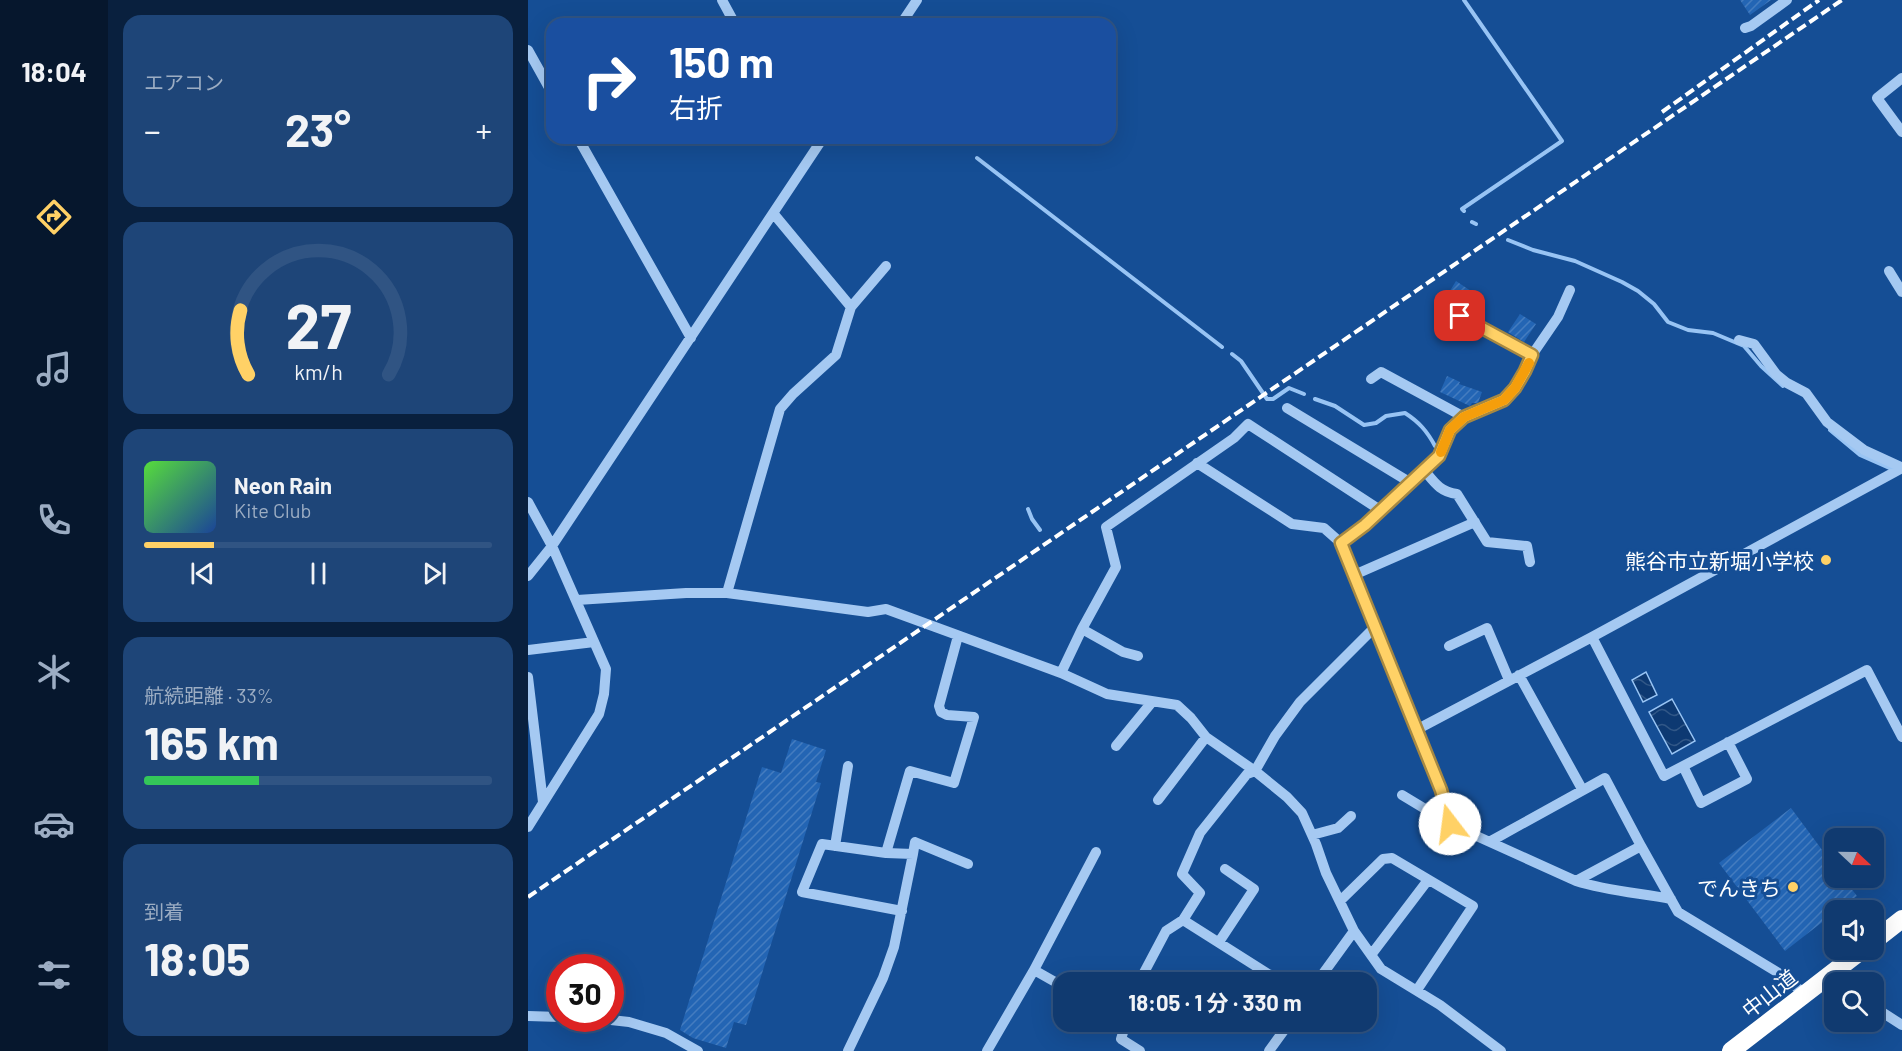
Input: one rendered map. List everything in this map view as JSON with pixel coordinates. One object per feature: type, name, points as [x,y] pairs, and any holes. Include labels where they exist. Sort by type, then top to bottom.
[{"type":"highway","points":[[1884,933],[1902,919]]},
{"type":"highway","name":"中山道","points":[[1839,972],[1852,960]]},
{"type":"highway","name":"中山道","points":[[1731,1051],[1805,994],[1824,984]]},
{"type":"street","points":[[722,0],[732,18]]},
{"type":"street","points":[[905,18],[917,0]]},
{"type":"street","points":[[1745,28],[1787,0]]},
{"type":"street","points":[[528,50],[546,82]]},
{"type":"street","points":[[1902,78],[1876,98],[1902,132]]},
{"type":"street","points":[[581,144],[691,338]]},
{"type":"street","points":[[528,576],[552,546],[819,144]]},
{"type":"street","points":[[773,213],[851,307]]},
{"type":"street","points":[[727,593],[780,409],[836,355],[851,307],[886,266]]},
{"type":"street","points":[[1889,271],[1902,292]]},
{"type":"street","points":[[1341,543],[1365,525],[1439,456],[1450,430],[1464,417],[1504,400],[1515,388],[1532,355],[1558,317],[1570,290]]},
{"type":"street","points":[[1460,316],[1532,355]]},
{"type":"street","points":[[1738,340],[1754,344],[1776,374],[1806,393],[1827,422],[1864,450],[1901,467]]},
{"type":"street","points":[[1371,379],[1381,372],[1464,417]]},
{"type":"street","points":[[1287,408],[1411,483]]},
{"type":"street","points":[[1061,673],[1116,567],[1106,527],[1234,438],[1248,424],[1380,510]]},
{"type":"street","points":[[1197,463],[1292,524],[1324,528],[1341,543],[1441,790],[1450,824]]},
{"type":"street","points":[[1416,730],[1592,637],[1901,467]]},
{"type":"street","points":[[1424,470],[1437,487],[1448,493],[1457,494],[1487,542],[1527,546],[1530,562]]},
{"type":"street","points":[[528,502],[552,546],[606,669],[604,694],[599,714],[528,827]]},
{"type":"street","points":[[1354,575],[1475,522]]},
{"type":"street","points":[[577,600],[686,592],[727,593],[868,612],[886,609],[1061,673],[1107,694],[1177,705],[1206,737],[1255,771],[1287,797],[1302,813],[1326,873],[1354,930],[1381,969],[1418,990],[1501,1051]]},
{"type":"street","points":[[1144,972],[1166,932],[1183,920],[1200,893],[1182,874],[1200,833],[1247,774],[1255,771],[1275,736],[1300,702],[1376,627]]},
{"type":"street","points":[[1449,646],[1487,628],[1509,680]]},
{"type":"street","points":[[1082,629],[1123,652],[1138,656]]},
{"type":"street","points":[[886,853],[910,771],[954,783],[974,717],[947,715],[941,712],[939,706],[958,636]]},
{"type":"street","points":[[1592,637],[1664,776],[1866,670],[1902,737]]},
{"type":"street","points":[[528,650],[594,642]]},
{"type":"street","points":[[1519,675],[1582,789]]},
{"type":"street","points":[[528,677],[543,802]]},
{"type":"street","points":[[1116,746],[1152,702]]},
{"type":"street","points":[[1158,800],[1206,737]]},
{"type":"street","points":[[1683,766],[1701,803],[1738,784],[1747,779],[1728,742]]},
{"type":"street","points":[[835,846],[848,766]]},
{"type":"street","points":[[1491,841],[1605,778],[1678,912],[1777,972],[1805,994]]},
{"type":"street","points":[[1402,795],[1450,824],[1576,880],[1595,887],[1671,899]]},
{"type":"street","points":[[1312,835],[1338,828],[1351,816]]},
{"type":"street","points":[[848,1051],[883,978],[894,946],[915,842],[968,864]]},
{"type":"street","points":[[902,911],[802,892],[822,844],[886,853],[913,854]]},
{"type":"street","points":[[1576,880],[1641,846]]},
{"type":"street","points":[[987,1051],[1034,970],[1096,852]]},
{"type":"street","points":[[1340,901],[1383,859],[1392,858],[1473,906],[1418,990]]},
{"type":"street","points":[[1219,942],[1254,889],[1225,869]]},
{"type":"street","points":[[1371,956],[1428,880]]},
{"type":"street","points":[[1183,920],[1266,972]]},
{"type":"street","points":[[1324,972],[1354,930]]},
{"type":"street","points":[[1034,970],[1053,981]]},
{"type":"street","points":[[1884,1014],[1902,1025]]},
{"type":"street","points":[[528,1016],[546,1017]]},
{"type":"street","points":[[624,1021],[666,1033],[698,1051]]},
{"type":"street","points":[[1123,1032],[1121,1039],[1140,1051]]},
{"type":"street","points":[[1269,1051],[1283,1032]]},
{"type":"water","points":[[1646,672],[1657,695],[1643,702],[1632,680]]},
{"type":"water","points":[[1672,699],[1695,741],[1672,754],[1649,712]]},
{"type":"building","points":[[1740,0],[1771,0],[1750,15]]},
{"type":"building","points":[[1456,281],[1471,291],[1461,308],[1445,299]]},
{"type":"building","points":[[1520,314],[1536,324],[1524,342],[1508,332]]},
{"type":"building","points":[[1447,376],[1460,382],[1459,384],[1482,392],[1478,403],[1472,403],[1470,406],[1440,392]]},
{"type":"building","points":[[792,739],[826,750],[816,782],[821,783],[746,1025],[734,1022],[726,1048],[693,1038],[680,1030],[762,767],[781,773]]},
{"type":"building","name":"でんきち","points":[[1791,808],[1824,853],[1824,888],[1851,888],[1857,896],[1852,900],[1824,900],[1824,921],[1785,951],[1719,863]]},
{"type":"waterway","points":[[1464,0],[1562,141],[1462,209],[1464,211]]},
{"type":"waterway","points":[[977,158],[1222,347]]},
{"type":"waterway","points":[[1472,222],[1476,224]]},
{"type":"waterway","points":[[1508,240],[1533,250],[1575,261],[1622,282],[1654,304],[1668,322],[1688,330],[1713,333],[1744,346],[1783,386]]},
{"type":"waterway","points":[[1232,354],[1241,361],[1267,399],[1273,399],[1289,388],[1304,394]]},
{"type":"waterway","points":[[1315,399],[1335,406],[1364,425],[1376,423],[1386,416],[1405,413],[1422,427],[1435,446]]},
{"type":"waterway","points":[[1830,430],[1860,455],[1894,470]]},
{"type":"waterway","points":[[1028,509],[1040,530]]},
{"type":"railway","points":[[1662,112],[1819,0]]},
{"type":"railway","points":[[528,897],[1842,0]]},
{"type":"slow traffic","points":[[1441,452],[1450,430],[1464,417],[1504,400],[1515,388],[1529,363]]},
{"type":"place","name":"熊谷市立新堀小学校","points":[[1826,560]]},
{"type":"place","name":"でんきち","points":[[1793,887]]},
{"type":"route","points":[[1450,824],[1441,790],[1341,543],[1365,525],[1439,456],[1450,430],[1464,417],[1504,400],[1515,388],[1525,371],[1532,355],[1460,316]]}]
